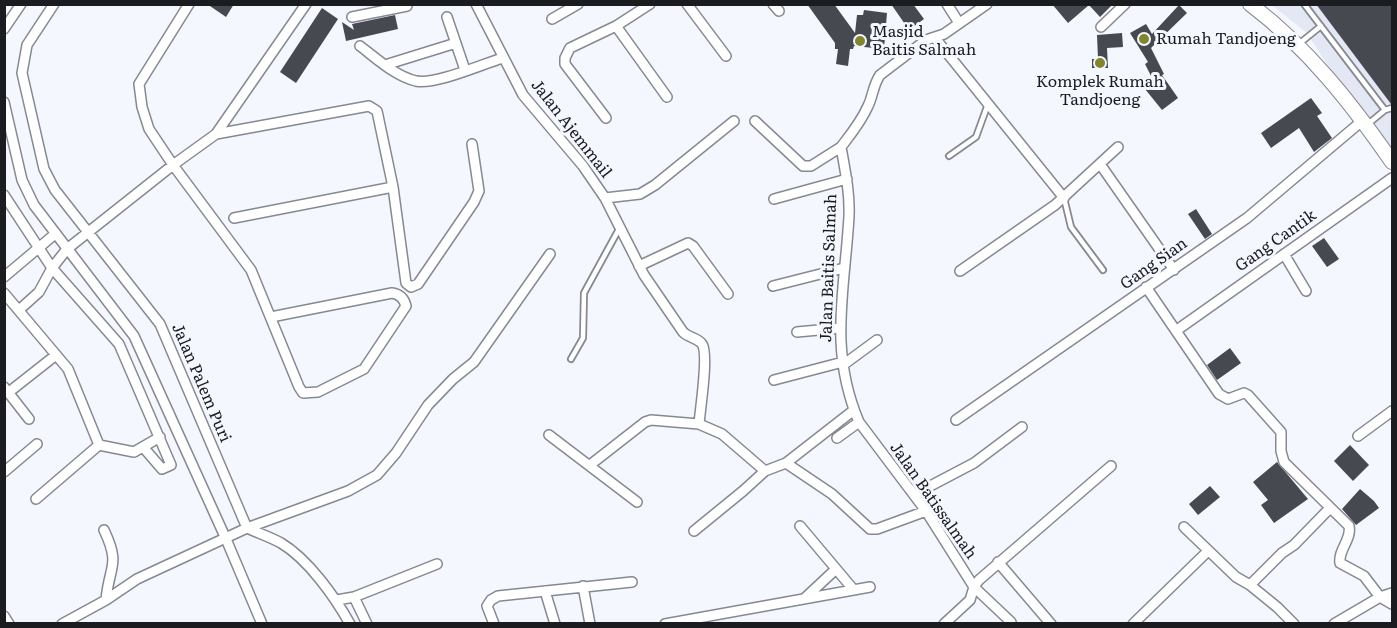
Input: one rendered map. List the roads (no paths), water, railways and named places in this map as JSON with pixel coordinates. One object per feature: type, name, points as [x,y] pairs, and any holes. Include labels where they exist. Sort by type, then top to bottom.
[{"type":"main road","points":[[1250,4],[1298,45],[1364,123],[1392,162]]},
{"type":"street","points":[[4,29],[21,4]]},
{"type":"street","name":"Jalan Palem Puri","points":[[54,4],[27,45],[22,73],[44,169],[55,190],[160,324],[247,528]]},
{"type":"street","points":[[189,4],[139,84],[142,107],[149,129],[173,165],[251,270],[303,393],[310,394],[364,369],[406,306],[405,301],[398,294],[392,293],[271,317]]},
{"type":"street","points":[[19,310],[39,292],[52,268],[68,248],[216,134],[306,4]]},
{"type":"street","name":"Jalan Ajemmail","points":[[476,4],[523,95],[583,166],[605,198],[639,266],[683,332],[688,337],[700,341],[703,346],[704,366],[699,424]]},
{"type":"street","points":[[552,19],[578,4]]},
{"type":"street","points":[[606,118],[565,64],[565,58],[570,48],[616,26],[650,4]]},
{"type":"street","points":[[687,4],[726,56]]},
{"type":"street","points":[[948,4],[958,23]]},
{"type":"street","points":[[755,121],[803,166],[811,166],[841,147],[862,119],[869,104],[874,82],[879,75],[926,40],[935,38],[987,4]]},
{"type":"street","points":[[1101,27],[1125,4]]},
{"type":"street","points":[[352,17],[408,5]]},
{"type":"street","points":[[447,17],[465,70]]},
{"type":"street","points":[[616,26],[668,97]]},
{"type":"street","points":[[935,38],[1064,198]]},
{"type":"street","points":[[386,65],[456,43]]},
{"type":"street","points":[[360,46],[386,65],[416,81],[433,80],[503,58]]},
{"type":"street","points":[[4,102],[22,180],[34,205],[134,336],[226,538],[262,624]]},
{"type":"street","points":[[216,134],[369,106],[377,111],[393,187],[406,283],[411,287],[418,284],[474,202],[479,191],[472,144]]},
{"type":"street","points":[[605,198],[640,194],[655,186],[734,121]]},
{"type":"street","name":"Gang Sian","points":[[956,420],[1247,218],[1364,123]]},
{"type":"street","name":"Jalan Baitis Salmah","points":[[841,147],[847,180],[849,214],[840,328],[843,363],[859,422]]},
{"type":"street","points":[[960,271],[1064,198],[1118,147]]},
{"type":"street","points":[[1100,164],[1174,270]]},
{"type":"street","name":"Gang Cantik","points":[[1177,330],[1392,178]]},
{"type":"street","points":[[774,199],[847,180]]},
{"type":"street","points":[[234,218],[393,187]]},
{"type":"street","points":[[4,195],[52,268],[119,344],[171,464],[162,469],[142,447]]},
{"type":"street","points":[[4,277],[37,247],[56,234]]},
{"type":"street","points":[[639,266],[688,243],[693,246],[728,294]]},
{"type":"street","points":[[62,624],[137,579],[247,528],[348,491],[377,476],[396,453],[428,405],[453,379],[474,363],[550,254]]},
{"type":"street","points":[[1284,254],[1306,291]]},
{"type":"street","points":[[773,286],[844,268]]},
{"type":"street","points":[[1146,287],[1219,393],[1227,399],[1244,393],[1248,395],[1280,431],[1284,462],[1348,525],[1350,532],[1339,557],[1340,563],[1364,576],[1380,597],[1392,604]]},
{"type":"street","points":[[4,293],[68,369],[99,445]]},
{"type":"street","points":[[797,332],[840,328]]},
{"type":"street","points":[[774,380],[843,363],[878,339]]},
{"type":"street","points":[[29,420],[7,389],[56,355]]},
{"type":"street","points":[[694,531],[765,471],[786,463],[854,410]]},
{"type":"street","points":[[1358,436],[1392,411]]},
{"type":"street","points":[[591,465],[645,422],[651,420],[699,424],[722,434],[765,471]]},
{"type":"street","points":[[837,438],[859,422]]},
{"type":"street","name":"Jalan Batissalmah","points":[[859,422],[915,494],[974,587],[1011,622]]},
{"type":"street","points":[[915,494],[974,463],[1022,427]]},
{"type":"street","points":[[549,435],[637,502]]},
{"type":"street","points":[[99,445],[134,452],[160,437]]},
{"type":"street","points":[[4,472],[37,444]]},
{"type":"street","points":[[36,499],[99,445]]},
{"type":"street","points":[[786,463],[832,494],[870,529],[877,530],[926,511]]},
{"type":"street","points":[[944,624],[970,600],[974,587],[998,562],[1111,466]]},
{"type":"street","points":[[1250,585],[1330,508]]},
{"type":"street","points":[[800,526],[854,590]]},
{"type":"street","points":[[1184,527],[1236,577],[1250,585],[1294,624]]},
{"type":"street","points":[[247,528],[282,544],[304,562],[337,600],[350,624]]},
{"type":"street","points":[[104,530],[111,545],[114,564],[105,600]]},
{"type":"street","points":[[1133,624],[1208,551]]},
{"type":"street","points":[[998,562],[1051,624]]},
{"type":"street","points":[[337,600],[354,597],[437,564]]},
{"type":"street","points":[[805,598],[836,569]]},
{"type":"street","points":[[494,624],[487,606],[498,596],[632,582]]},
{"type":"street","points":[[583,586],[590,624]]},
{"type":"street","points":[[669,623],[870,586]]},
{"type":"street","points":[[545,591],[555,624]]},
{"type":"street","points":[[1334,624],[1380,597],[1392,593]]},
{"type":"street","points":[[354,597],[367,624]]},
{"type":"street","points":[[722,613],[724,624]]},
{"type":"street","points":[[4,616],[9,624]]},
{"type":"lane","points":[[1304,4],[1385,110]]},
{"type":"lane","points":[[1298,45],[1321,26]]},
{"type":"lane","points":[[949,156],[976,137],[988,104]]},
{"type":"lane","points":[[1364,123],[1392,108]]},
{"type":"lane","points":[[1064,198],[1071,227],[1103,270]]},
{"type":"lane","points":[[571,359],[583,338],[584,293],[620,227]]},
{"type":"place","name":"Rumah Tandjoeng","points":[[1144,39]]},
{"type":"place","name":"Masjid Baitis Salmah","points":[[860,41]]},
{"type":"place","name":"Komplek Rumah Tandjoeng","points":[[1100,63]]}]
